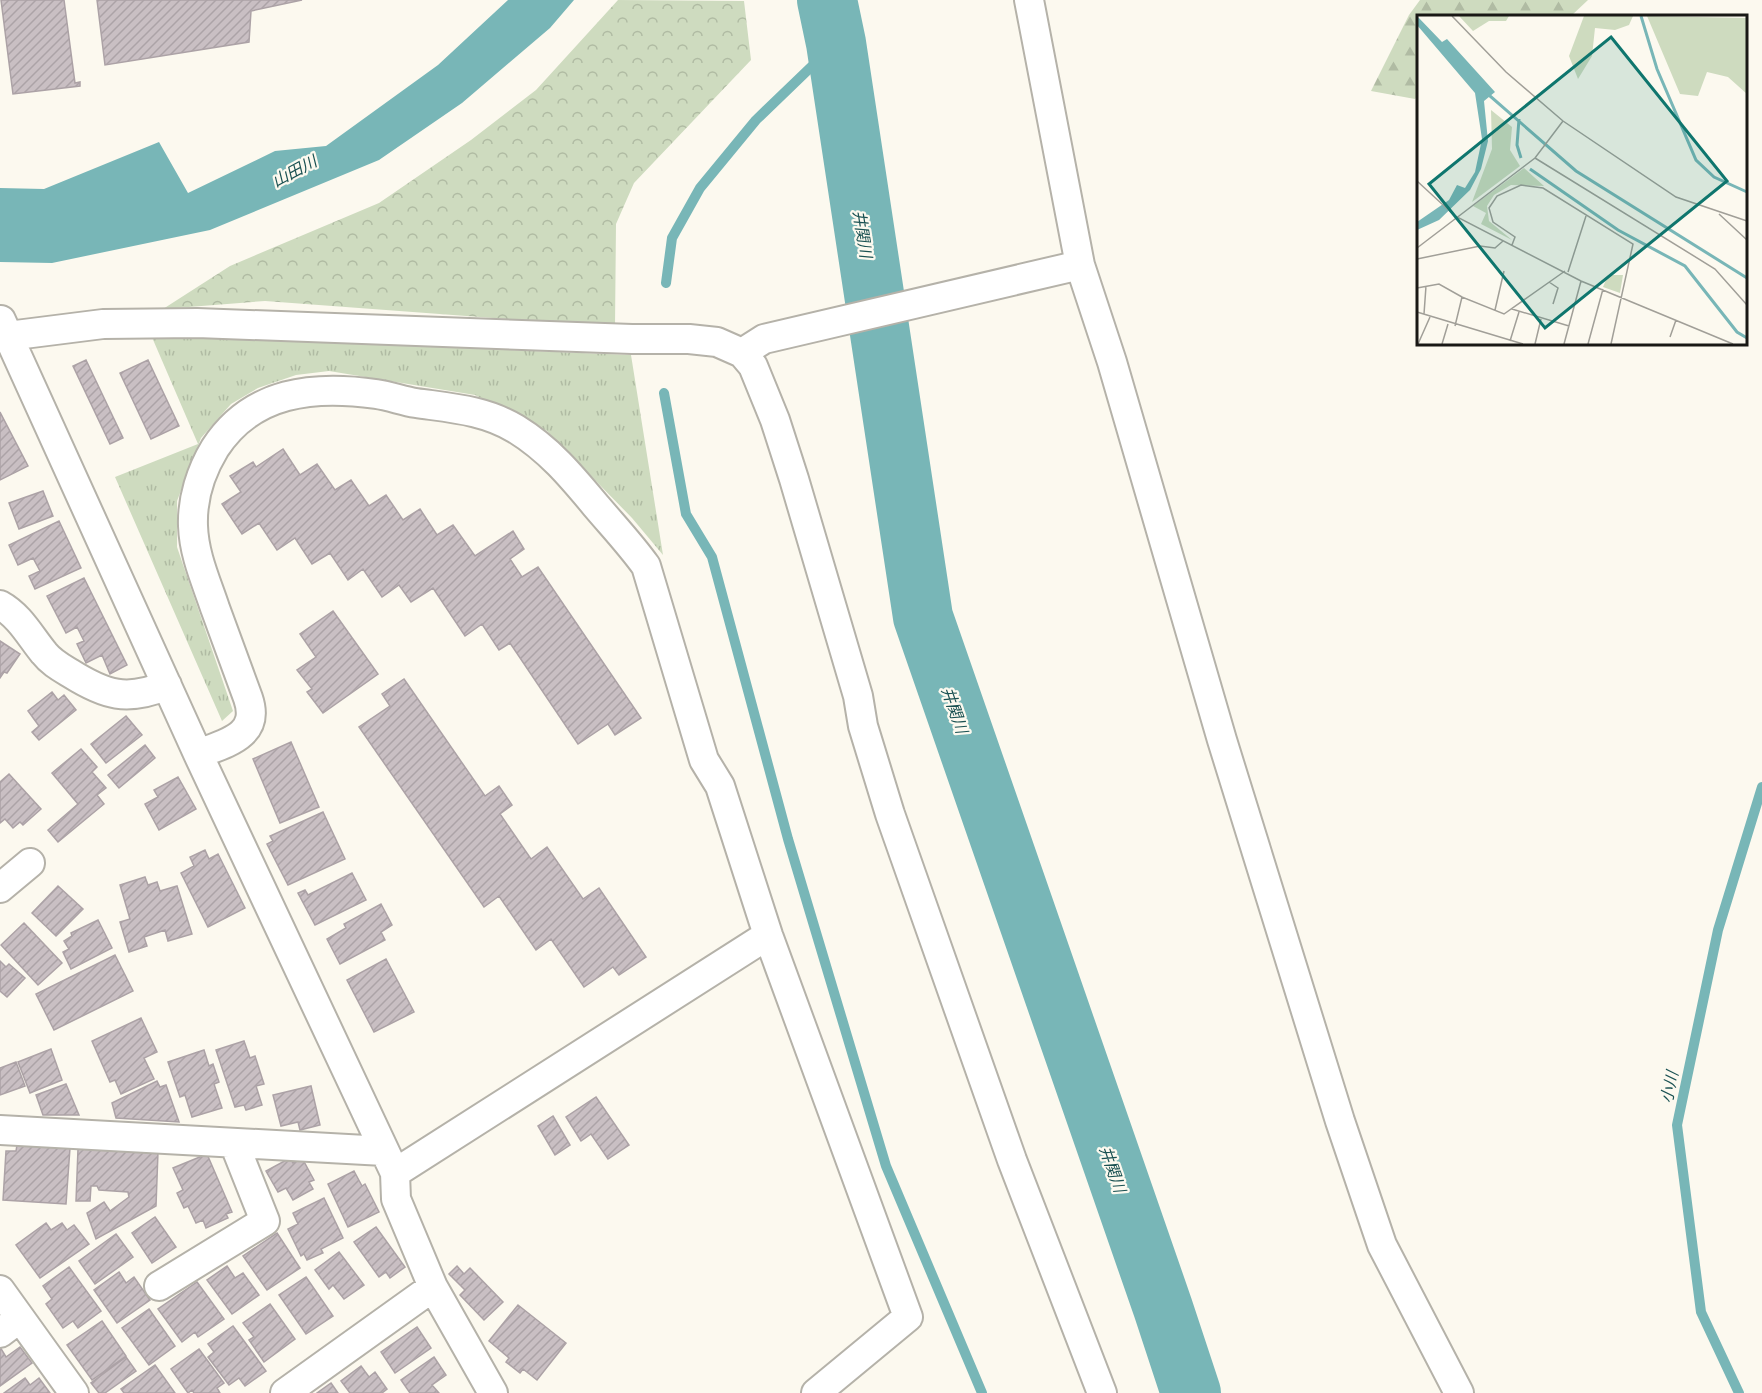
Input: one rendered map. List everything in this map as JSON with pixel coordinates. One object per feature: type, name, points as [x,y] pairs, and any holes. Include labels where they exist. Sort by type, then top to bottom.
[{"type":"street","points":[[1029,0],[1075,266],[1112,362],[1222,740],[1344,1132],[1382,1245],[1459,1393]]},
{"type":"street","points":[[493,1393],[433,1287],[396,1199],[390,1162],[198,754],[3,330],[103,324],[197,323],[689,339],[753,346],[1075,266]]},
{"type":"street","points":[[753,346],[753,366],[761,382],[794,479],[890,814],[1012,1160],[1102,1393]]},
{"type":"street","points":[[198,754],[242,734],[251,717],[251,708],[198,561],[193,525],[197,493],[209,458],[221,439],[243,418],[284,395],[340,391],[378,394],[414,402],[452,406],[494,418],[537,442],[557,460],[646,566],[704,760],[720,786],[768,935],[908,1317],[816,1393]]},
{"type":"street","points":[[0,605],[14,614],[53,663],[84,682],[100,689],[129,695],[148,693],[167,685]]},
{"type":"street","points":[[0,888],[30,863]]},
{"type":"street","points":[[0,1130],[234,1143],[390,1162],[768,935]]},
{"type":"street","points":[[159,1286],[265,1221],[234,1143]]},
{"type":"street","points":[[285,1393],[433,1287]]},
{"type":"street","points":[[0,1290],[10,1326],[74,1393]]},
{"type":"green space","points":[[618,0],[744,1],[751,60],[634,183],[616,224],[615,327],[265,301],[163,309],[230,266],[379,203],[471,140],[536,90]]},
{"type":"green space","points":[[1420,0],[1588,0],[1572,15],[1417,15],[1417,97],[1415,99],[1371,91],[1409,15]]},
{"type":"green space","points":[[151,335],[631,355],[663,555],[632,518],[547,431],[475,395],[329,371],[296,375],[258,388],[231,404],[201,438],[177,501],[177,547],[233,711],[222,721],[115,477],[198,444]]},
{"type":"water","name":"山田川","points":[[508,0],[574,0],[550,28],[462,103],[379,160],[210,230],[52,263],[0,262],[0,188],[44,189],[159,142],[188,193],[275,151],[326,146],[438,65]]},
{"type":"building","points":[[1,0],[64,0],[75,83],[80,82],[80,86],[13,94]]},
{"type":"building","points":[[97,0],[302,0],[251,11],[249,42],[105,65]]},
{"type":"building","points":[[86,360],[123,438],[110,444],[73,366]]},
{"type":"building","points":[[148,360],[179,426],[151,439],[120,373]]},
{"type":"building","points":[[0,412],[28,466],[0,480]]},
{"type":"building","points":[[283,449],[300,475],[317,464],[335,490],[351,480],[369,506],[386,495],[403,520],[420,509],[437,535],[453,525],[475,556],[513,531],[524,549],[510,559],[522,577],[538,567],[641,718],[615,735],[608,724],[578,744],[510,643],[499,650],[482,624],[465,636],[433,588],[411,602],[399,585],[382,597],[363,569],[348,580],[330,553],[312,564],[295,538],[277,550],[259,523],[242,534],[222,504],[241,492],[230,476],[253,462],[256,467]]},
{"type":"building","points":[[43,491],[53,516],[19,529],[9,503]]},
{"type":"building","points":[[59,521],[81,568],[35,589],[29,576],[40,571],[33,558],[18,565],[9,545]]},
{"type":"building","points":[[84,578],[127,665],[110,674],[102,655],[86,663],[77,644],[84,641],[77,627],[66,633],[47,596]]},
{"type":"building","points":[[333,611],[378,674],[323,713],[307,692],[312,689],[297,670],[316,657],[300,634]]},
{"type":"building","points":[[0,641],[20,654],[7,673],[4,672],[0,678]]},
{"type":"building","points":[[404,679],[485,796],[499,786],[512,805],[500,814],[531,859],[547,847],[583,899],[599,888],[646,957],[619,975],[613,967],[584,987],[551,939],[536,950],[499,896],[484,907],[359,727],[390,706],[382,694]]},
{"type":"building","points":[[52,692],[58,700],[64,695],[76,710],[39,740],[32,732],[39,726],[28,711]]},
{"type":"building","points":[[126,716],[142,735],[106,763],[91,744]]},
{"type":"building","points":[[291,742],[319,807],[280,823],[253,759]]},
{"type":"building","points":[[145,745],[155,758],[119,788],[108,775]]},
{"type":"building","points":[[81,749],[97,767],[92,772],[106,788],[97,795],[104,804],[58,842],[48,830],[78,804],[52,773]]},
{"type":"building","points":[[9,774],[41,809],[23,825],[20,822],[13,828],[5,819],[0,823],[0,782]]},
{"type":"building","points":[[178,777],[196,809],[159,830],[145,804],[158,797],[154,790]]},
{"type":"building","points":[[323,812],[345,859],[288,885],[267,844],[273,841],[270,836]]},
{"type":"building","points":[[205,850],[209,859],[218,854],[245,908],[208,927],[181,873],[194,866],[190,857]]},
{"type":"building","points":[[352,873],[366,900],[315,925],[298,893],[305,890],[308,895]]},
{"type":"building","points":[[145,877],[148,885],[157,882],[160,891],[177,886],[192,934],[168,941],[165,930],[144,937],[147,946],[129,952],[120,922],[130,919],[120,885]]},
{"type":"building","points":[[58,886],[83,909],[56,936],[32,913]]},
{"type":"building","points":[[381,904],[392,925],[381,932],[385,940],[340,964],[327,939],[346,928],[344,924]]},
{"type":"building","points":[[98,920],[112,948],[71,969],[63,952],[69,949],[64,941],[72,936],[71,933]]},
{"type":"building","points":[[24,923],[62,963],[38,985],[1,945]]},
{"type":"building","points":[[115,955],[133,991],[54,1030],[36,994]]},
{"type":"building","points":[[386,959],[414,1012],[374,1032],[347,980]]},
{"type":"building","points":[[0,961],[6,967],[9,964],[25,978],[7,997],[0,991]]},
{"type":"building","points":[[141,1018],[157,1052],[144,1058],[154,1079],[121,1094],[115,1080],[110,1082],[92,1041]]},
{"type":"building","points":[[244,1041],[250,1058],[255,1056],[264,1084],[256,1086],[262,1105],[246,1110],[244,1105],[235,1107],[216,1050]]},
{"type":"building","points":[[51,1049],[62,1080],[30,1093],[18,1062]]},
{"type":"building","points":[[204,1050],[209,1066],[213,1064],[219,1082],[214,1084],[222,1108],[192,1117],[185,1095],[180,1097],[168,1062]]},
{"type":"building","points":[[16,1062],[25,1086],[0,1095],[0,1068]]},
{"type":"building","points":[[157,1081],[160,1087],[166,1085],[179,1122],[116,1118],[112,1103]]},
{"type":"building","points":[[66,1084],[79,1115],[43,1115],[36,1095]]},
{"type":"building","points":[[311,1086],[320,1125],[300,1130],[298,1122],[281,1126],[273,1095]]},
{"type":"building","points":[[596,1097],[629,1145],[608,1159],[591,1134],[581,1141],[566,1117]]},
{"type":"building","points":[[553,1116],[570,1145],[555,1155],[538,1126]]},
{"type":"building","points":[[17,1145],[70,1148],[66,1204],[3,1200],[6,1151],[16,1151]]},
{"type":"building","points":[[78,1149],[158,1152],[156,1206],[96,1239],[87,1213],[104,1202],[110,1211],[129,1197],[128,1192],[99,1190],[97,1186],[91,1186],[90,1201],[76,1201]]},
{"type":"building","points":[[207,1154],[232,1212],[226,1214],[228,1218],[206,1228],[203,1220],[196,1223],[188,1206],[184,1208],[177,1193],[183,1190],[173,1168]]},
{"type":"building","points":[[290,1158],[293,1163],[302,1158],[314,1180],[309,1182],[313,1189],[293,1200],[286,1188],[278,1192],[266,1171]]},
{"type":"building","points":[[354,1171],[362,1186],[365,1184],[379,1212],[348,1227],[328,1184]]},
{"type":"building","points":[[324,1198],[343,1238],[321,1249],[323,1253],[307,1260],[304,1254],[301,1256],[288,1229],[298,1224],[293,1213]]},
{"type":"building","points":[[155,1217],[176,1247],[152,1263],[132,1233]]},
{"type":"building","points":[[46,1223],[51,1230],[62,1223],[67,1230],[74,1225],[89,1244],[40,1278],[16,1245]]},
{"type":"building","points":[[376,1227],[405,1267],[390,1278],[386,1272],[379,1277],[354,1242]]},
{"type":"building","points":[[277,1233],[300,1268],[267,1290],[243,1256]]},
{"type":"building","points":[[116,1234],[133,1257],[95,1284],[79,1261]]},
{"type":"building","points":[[339,1252],[364,1285],[344,1299],[333,1285],[329,1289],[315,1270]]},
{"type":"building","points":[[227,1266],[235,1278],[243,1273],[259,1295],[232,1314],[207,1280]]},
{"type":"building","points":[[457,1266],[464,1274],[470,1268],[503,1302],[484,1320],[460,1295],[465,1290],[449,1274]]},
{"type":"building","points":[[69,1267],[101,1311],[78,1328],[73,1321],[63,1328],[46,1304],[52,1299],[43,1286]]},
{"type":"building","points":[[119,1272],[126,1283],[134,1277],[150,1300],[117,1323],[94,1290]]},
{"type":"building","points":[[306,1277],[333,1316],[306,1334],[279,1295]]},
{"type":"building","points":[[197,1282],[224,1319],[198,1337],[195,1332],[182,1342],[158,1309]]},
{"type":"building","points":[[270,1304],[295,1339],[264,1362],[249,1340],[254,1337],[243,1323]]},
{"type":"building","points":[[518,1305],[566,1343],[537,1380],[523,1369],[520,1373],[506,1362],[509,1358],[489,1341]]},
{"type":"building","points":[[149,1309],[175,1346],[149,1365],[122,1328]]},
{"type":"building","points":[[102,1321],[126,1356],[92,1380],[67,1345]]},
{"type":"building","points":[[233,1326],[266,1371],[245,1386],[239,1378],[229,1385],[208,1357],[214,1352],[208,1344]]},
{"type":"building","points":[[417,1327],[431,1348],[395,1373],[381,1352]]},
{"type":"building","points":[[0,1347],[6,1357],[20,1347],[32,1363],[0,1386]]},
{"type":"building","points":[[199,1349],[224,1383],[217,1388],[220,1393],[194,1393],[192,1390],[188,1393],[171,1369]]},
{"type":"building","points":[[126,1357],[136,1371],[105,1393],[99,1393],[91,1383]]},
{"type":"building","points":[[434,1357],[446,1375],[432,1385],[439,1393],[410,1393],[401,1380]]},
{"type":"building","points":[[155,1365],[175,1393],[124,1393],[121,1389]]},
{"type":"building","points":[[361,1366],[369,1377],[375,1372],[387,1389],[382,1393],[350,1393],[341,1381]]},
{"type":"building","points":[[25,1378],[30,1385],[39,1378],[50,1393],[4,1393]]},
{"type":"building","points":[[331,1383],[338,1393],[317,1393]]},
{"type":"waterway","name":"井関川","points":[[827,0],[836,43],[923,617],[1191,1393]]},
{"type":"waterway","points":[[666,283],[672,238],[700,188],[756,120],[836,43]]},
{"type":"waterway","points":[[664,393],[686,514],[712,557],[788,839],[886,1166],[982,1393]]},
{"type":"waterway","name":"小川","points":[[1739,1393],[1701,1312],[1677,1125],[1718,930],[1762,787]]}]
